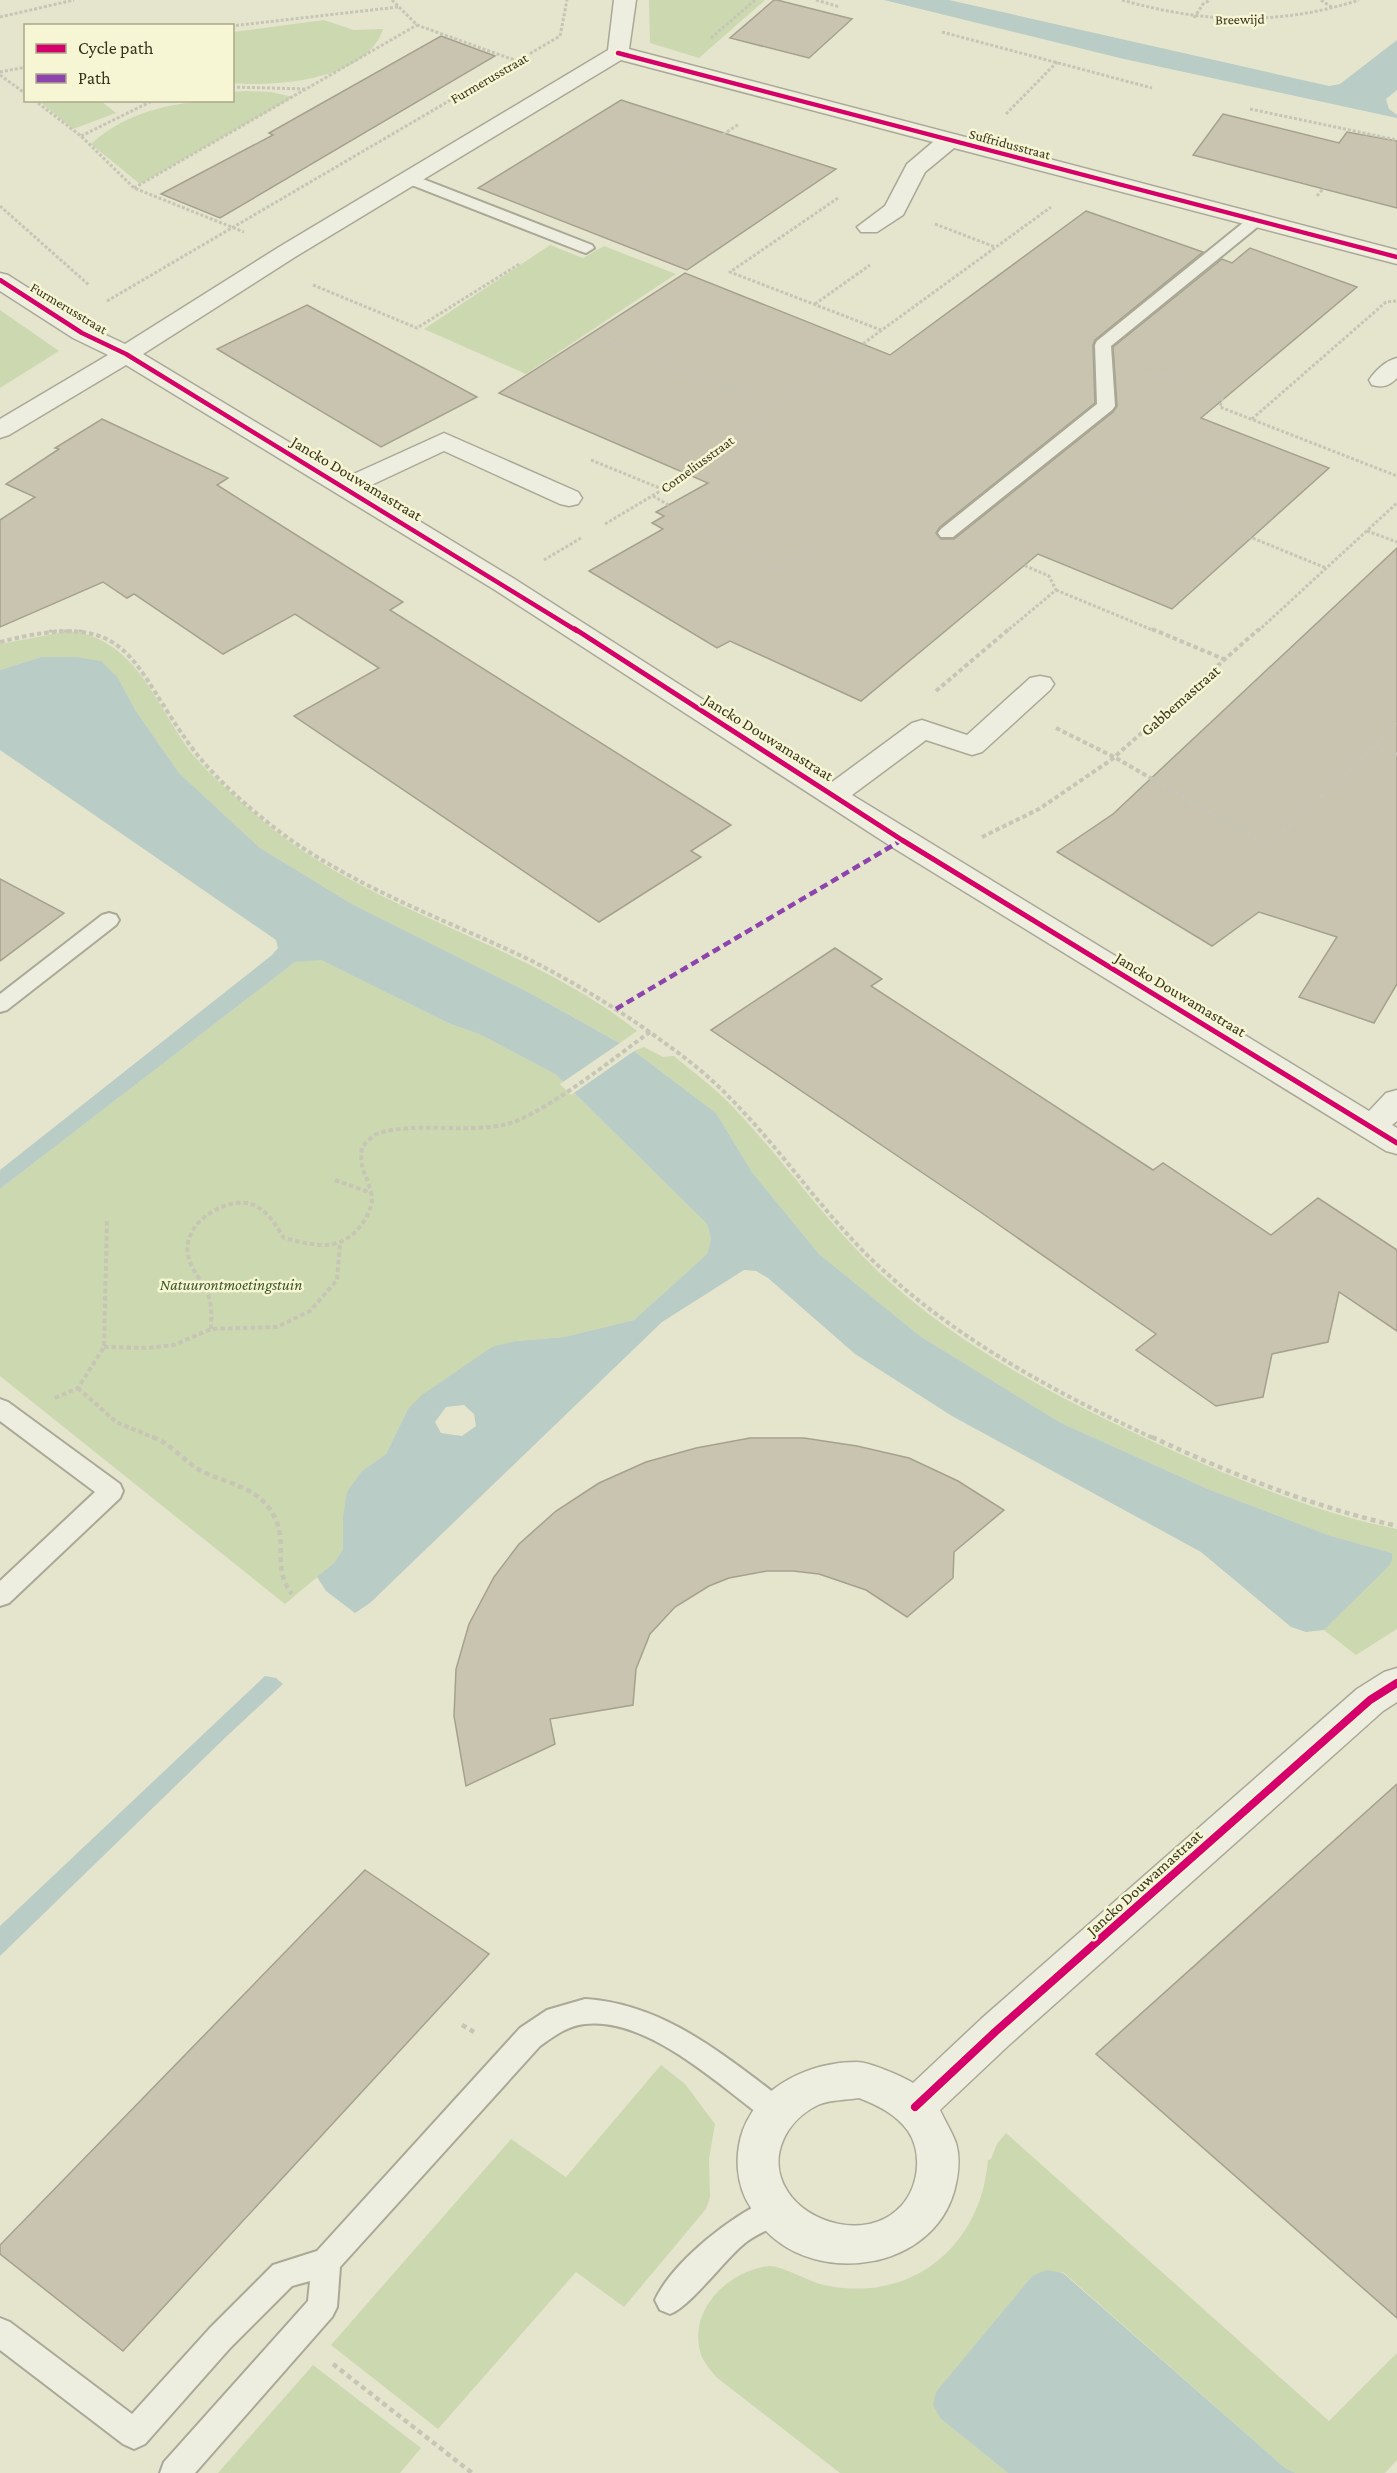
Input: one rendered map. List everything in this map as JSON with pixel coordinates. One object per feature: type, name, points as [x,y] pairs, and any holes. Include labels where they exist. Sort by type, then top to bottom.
[{"type":"street","points":[[0,430],[162,332],[287,252],[618,53],[625,0]]},
{"type":"street","name":"Suffridusstraat","points":[[618,53],[1397,257]]},
{"type":"street","points":[[869,227],[895,210],[915,169],[950,141]]},
{"type":"street","name":"Furmerusstraat","points":[[0,280],[82,333],[126,354]]},
{"type":"street","name":"Jancko Douwamastraat","points":[[126,354],[504,584],[935,860],[1385,1135]]},
{"type":"street","points":[[347,488],[444,441],[569,498]]},
{"type":"street","points":[[834,794],[922,729],[972,746],[1040,684]]},
{"type":"street","points":[[1385,1135],[1397,1101]]},
{"type":"street","name":"Jancko Douwamastraat","points":[[915,2107],[995,2032],[1370,1700],[1397,1683]]},
{"type":"street","points":[[828,2081],[874,2083],[903,2097],[915,2107],[938,2146],[939,2168],[935,2191],[908,2226],[879,2241],[847,2245],[807,2235],[775,2210],[762,2186],[757,2158],[762,2133],[775,2110],[799,2091],[828,2081]]},
{"type":"lane","points":[[410,179],[586,248]]},
{"type":"lane","points":[[947,533],[1106,406],[1103,345],[1255,221]]},
{"type":"lane","points":[[0,1005],[109,920]]},
{"type":"lane","points":[[0,1596],[111,1491],[5,1412]]},
{"type":"lane","points":[[0,2332],[134,2434],[220,2338],[283,2275],[326,2262],[530,2037],[556,2019],[569,2015],[618,2014],[646,2022],[687,2047],[775,2110]]},
{"type":"lane","points":[[670,2300],[699,2266],[736,2232],[775,2210]]},
{"type":"lane","points":[[175,2473],[322,2307],[326,2262]]},
{"type":"path","points":[[0,17],[74,0]]},
{"type":"path","points":[[392,0],[417,25],[518,61]]},
{"type":"path","points":[[703,45],[755,0]]},
{"type":"path","points":[[816,0],[840,7]]},
{"type":"path","points":[[1194,18],[1203,4],[1210,0]]},
{"type":"path","points":[[1321,0],[1333,9]]},
{"type":"path","points":[[234,26],[398,7]]},
{"type":"path","points":[[134,188],[417,25]]},
{"type":"path","points":[[942,32],[1058,61],[1152,88]]},
{"type":"path","points":[[974,147],[1058,61]]},
{"type":"path","points":[[0,74],[24,68]]},
{"type":"path","points":[[0,74],[24,92]]},
{"type":"path","points":[[234,87],[306,89]]},
{"type":"path","points":[[635,192],[782,96]]},
{"type":"path","points":[[37,102],[81,136],[134,188],[232,227],[287,252]]},
{"type":"path","points":[[81,136],[150,102]]},
{"type":"path","points":[[1250,109],[1397,140]]},
{"type":"path","points":[[1314,200],[1369,134]]},
{"type":"path","points":[[839,197],[730,272],[882,330]]},
{"type":"path","points":[[895,210],[996,247]]},
{"type":"path","points":[[815,305],[888,253],[869,227]]},
{"type":"path","points":[[265,266],[417,328],[561,238]]},
{"type":"path","points":[[1252,419],[1386,302],[1397,301]]},
{"type":"path","points":[[594,334],[776,406]]},
{"type":"path","points":[[1104,372],[1168,375],[1223,396],[1220,407],[1397,476]]},
{"type":"path","points":[[1137,491],[1326,568]]},
{"type":"path","points":[[653,495],[779,569],[818,541]]},
{"type":"path","points":[[1367,531],[1397,542]]},
{"type":"path","points":[[947,533],[1049,576],[1056,591],[1226,660]]},
{"type":"path","points":[[504,584],[586,535]]},
{"type":"path","points":[[922,729],[912,711],[1056,591]]},
{"type":"path","points":[[0,642],[69,630],[84,630],[102,637],[127,653],[143,670],[198,756],[279,831],[349,877],[561,976],[650,1032],[736,1104],[810,1193],[886,1273],[975,1343],[1075,1401],[1231,1473],[1319,1505],[1397,1526]]},
{"type":"path","points":[[1015,707],[1114,757],[1269,846],[1397,724]]},
{"type":"path","points":[[1374,746],[1397,755]]},
{"type":"path","points":[[211,1329],[210,1300],[188,1255],[192,1228],[213,1210],[236,1203],[255,1204],[268,1214],[284,1238],[307,1244],[340,1244],[356,1234],[371,1209],[372,1193],[360,1165],[362,1147],[377,1133],[399,1129],[463,1130],[506,1125],[532,1114],[650,1032]]},
{"type":"path","points":[[335,1180],[372,1193]]},
{"type":"path","points":[[5,1412],[78,1388],[104,1347],[107,1221]]},
{"type":"path","points":[[104,1347],[147,1348],[174,1345],[211,1329],[277,1327],[310,1311],[337,1280],[340,1244]]},
{"type":"path","points":[[78,1388],[116,1422],[165,1442],[198,1469],[231,1481],[263,1498],[277,1521],[282,1581],[291,1594]]},
{"type":"path","points":[[327,2359],[472,2473]]},
{"type":"green space","points":[[649,0],[765,0],[699,58],[650,43]]},
{"type":"green space","points":[[324,20],[354,30],[383,29],[374,46],[359,60],[340,70],[296,81],[251,84],[234,83],[234,32]]},
{"type":"green space","points":[[234,92],[271,92],[293,97],[140,184],[91,144],[122,122],[139,115],[194,102],[234,102]]},
{"type":"green space","points":[[40,102],[102,102],[116,113],[73,129]]},
{"type":"green space","points":[[550,245],[583,258],[604,246],[676,274],[526,374],[424,329]]},
{"type":"green space","points":[[0,310],[59,351],[0,388]]},
{"type":"green space","points":[[69,631],[93,637],[113,647],[130,662],[202,765],[255,814],[299,848],[345,877],[394,902],[544,972],[592,999],[637,1031],[620,1043],[528,992],[352,904],[260,848],[179,773],[136,711],[118,678],[41,657],[0,670],[0,644]]},
{"type":"green space","name":"Natuurontmoetingstuin","points":[[321,960],[448,1023],[479,1034],[555,1074],[707,1224],[711,1239],[707,1254],[634,1320],[564,1337],[516,1341],[408,1409],[386,1454],[362,1471],[343,1518],[343,1549],[334,1563],[285,1604],[0,1376],[0,1189],[295,962]]},
{"type":"green space","points":[[644,1047],[663,1057],[674,1056],[718,1092],[751,1127],[842,1234],[882,1275],[947,1328],[982,1351],[1054,1393],[1195,1460],[1309,1505],[1397,1529],[1397,1629],[1356,1655],[1324,1630],[1389,1566],[1392,1553],[1331,1536],[1208,1489],[1061,1423],[920,1336],[819,1254],[752,1172],[716,1113],[634,1051]]},
{"type":"green space","points":[[661,2065],[685,2084],[715,2124],[709,2159],[710,2197],[706,2209],[624,2307],[576,2272],[438,2429],[331,2345],[511,2139],[566,2177]]},
{"type":"green space","points":[[1006,2133],[1329,2421],[1397,2353],[1397,2460],[1385,2473],[1296,2473],[1285,2468],[1063,2272],[1032,2276],[936,2393],[941,2419],[1008,2473],[840,2473],[716,2377],[706,2365],[700,2351],[698,2335],[701,2320],[716,2294],[740,2275],[754,2269],[774,2266],[824,2285],[856,2289],[886,2286],[913,2276],[936,2262],[956,2242],[972,2218],[983,2191],[988,2160],[991,2159],[997,2144]]},
{"type":"green space","points":[[313,2365],[421,2448],[400,2473],[218,2473]]},
{"type":"shaded area","points":[[884,0],[949,0],[1329,86],[1340,84],[1397,40],[1397,90],[1386,99],[1389,109],[1397,115],[1397,118],[1124,59]]},
{"type":"shaded area","points":[[41,657],[76,657],[101,661],[118,678],[136,711],[179,773],[260,848],[352,904],[528,992],[634,1051],[716,1113],[752,1172],[819,1254],[920,1336],[1061,1423],[1208,1489],[1331,1536],[1392,1553],[1389,1566],[1324,1630],[1306,1632],[1291,1627],[1201,1552],[952,1416],[855,1354],[768,1278],[756,1271],[744,1270],[662,1322],[370,1603],[355,1613],[326,1591],[317,1577],[334,1563],[343,1549],[343,1518],[347,1492],[362,1471],[386,1454],[408,1409],[422,1395],[492,1347],[516,1341],[564,1337],[634,1320],[707,1254],[711,1239],[707,1224],[555,1074],[479,1034],[448,1023],[321,960],[295,962],[0,1189],[0,1170],[278,948],[276,940],[0,750],[0,670]],"holes":[[[464,1405],[474,1414],[476,1426],[462,1436],[441,1433],[435,1422],[446,1407]]]},
{"type":"shaded area","points":[[265,1676],[276,1678],[283,1684],[0,1956],[0,1926]]},
{"type":"shaded area","points":[[1047,2270],[1063,2273],[1285,2468],[1296,2473],[1008,2473],[941,2419],[933,2405],[936,2392],[1032,2276]]},
{"type":"pier","points":[[623,1041],[637,1049],[571,1095],[560,1084]]},
{"type":"building","points":[[774,0],[852,19],[809,58],[730,38]]},
{"type":"building","points":[[441,36],[495,56],[220,218],[161,194],[273,135],[269,133]]},
{"type":"building","points":[[621,100],[836,169],[687,270],[478,188]]},
{"type":"building","points":[[1223,114],[1339,143],[1347,132],[1397,141],[1397,208],[1193,155]]},
{"type":"building","points":[[1086,211],[1203,252],[1095,340],[1093,345],[1095,403],[940,527],[936,533],[941,539],[954,539],[1113,412],[1117,406],[1113,347],[1222,259],[1232,263],[1250,248],[1357,287],[1201,418],[1329,468],[1172,609],[1038,554],[861,701],[730,641],[717,648],[589,571],[663,529],[652,523],[664,516],[656,512],[708,483],[499,393],[685,273],[890,355]]},
{"type":"building","points":[[307,305],[477,397],[381,447],[217,349]]},
{"type":"building","points":[[102,419],[228,478],[217,485],[403,602],[390,610],[731,825],[691,851],[701,857],[599,922],[294,716],[379,668],[295,614],[223,654],[134,594],[127,598],[103,582],[0,627],[0,520],[35,497],[6,484],[59,449],[55,448]]},
{"type":"building","points":[[1397,548],[1397,984],[1374,1023],[1299,997],[1337,937],[1259,912],[1212,946],[1057,852],[1113,814]]},
{"type":"building","points":[[0,879],[64,913],[0,961]]},
{"type":"building","points":[[835,948],[882,979],[871,986],[1153,1170],[1163,1163],[1271,1235],[1318,1198],[1397,1250],[1397,1331],[1339,1292],[1328,1342],[1272,1354],[1263,1397],[1216,1406],[1136,1350],[1156,1334],[711,1030]]},
{"type":"building","points":[[750,1438],[804,1438],[857,1446],[909,1458],[958,1481],[1004,1510],[954,1552],[953,1578],[907,1617],[866,1590],[819,1574],[767,1571],[729,1578],[709,1586],[675,1607],[650,1634],[636,1669],[633,1705],[550,1719],[555,1744],[466,1786],[454,1716],[456,1669],[469,1624],[494,1577],[519,1544],[556,1511],[599,1483],[646,1462],[696,1448]]},
{"type":"building","points":[[1397,1784],[1397,2318],[1096,2054]]},
{"type":"building","points":[[365,1870],[489,1954],[123,2351],[0,2254],[0,2245]]},
{"type":"marked path","points":[[616,1009],[902,840]]},
{"type":"cycle path","points":[[618,53],[1397,257]]},
{"type":"cycle path","points":[[0,280],[82,333],[126,354],[504,584],[902,840],[1397,1143]]},
{"type":"cycle path","points":[[915,2107],[995,2032],[1370,1700],[1397,1683]]}]
